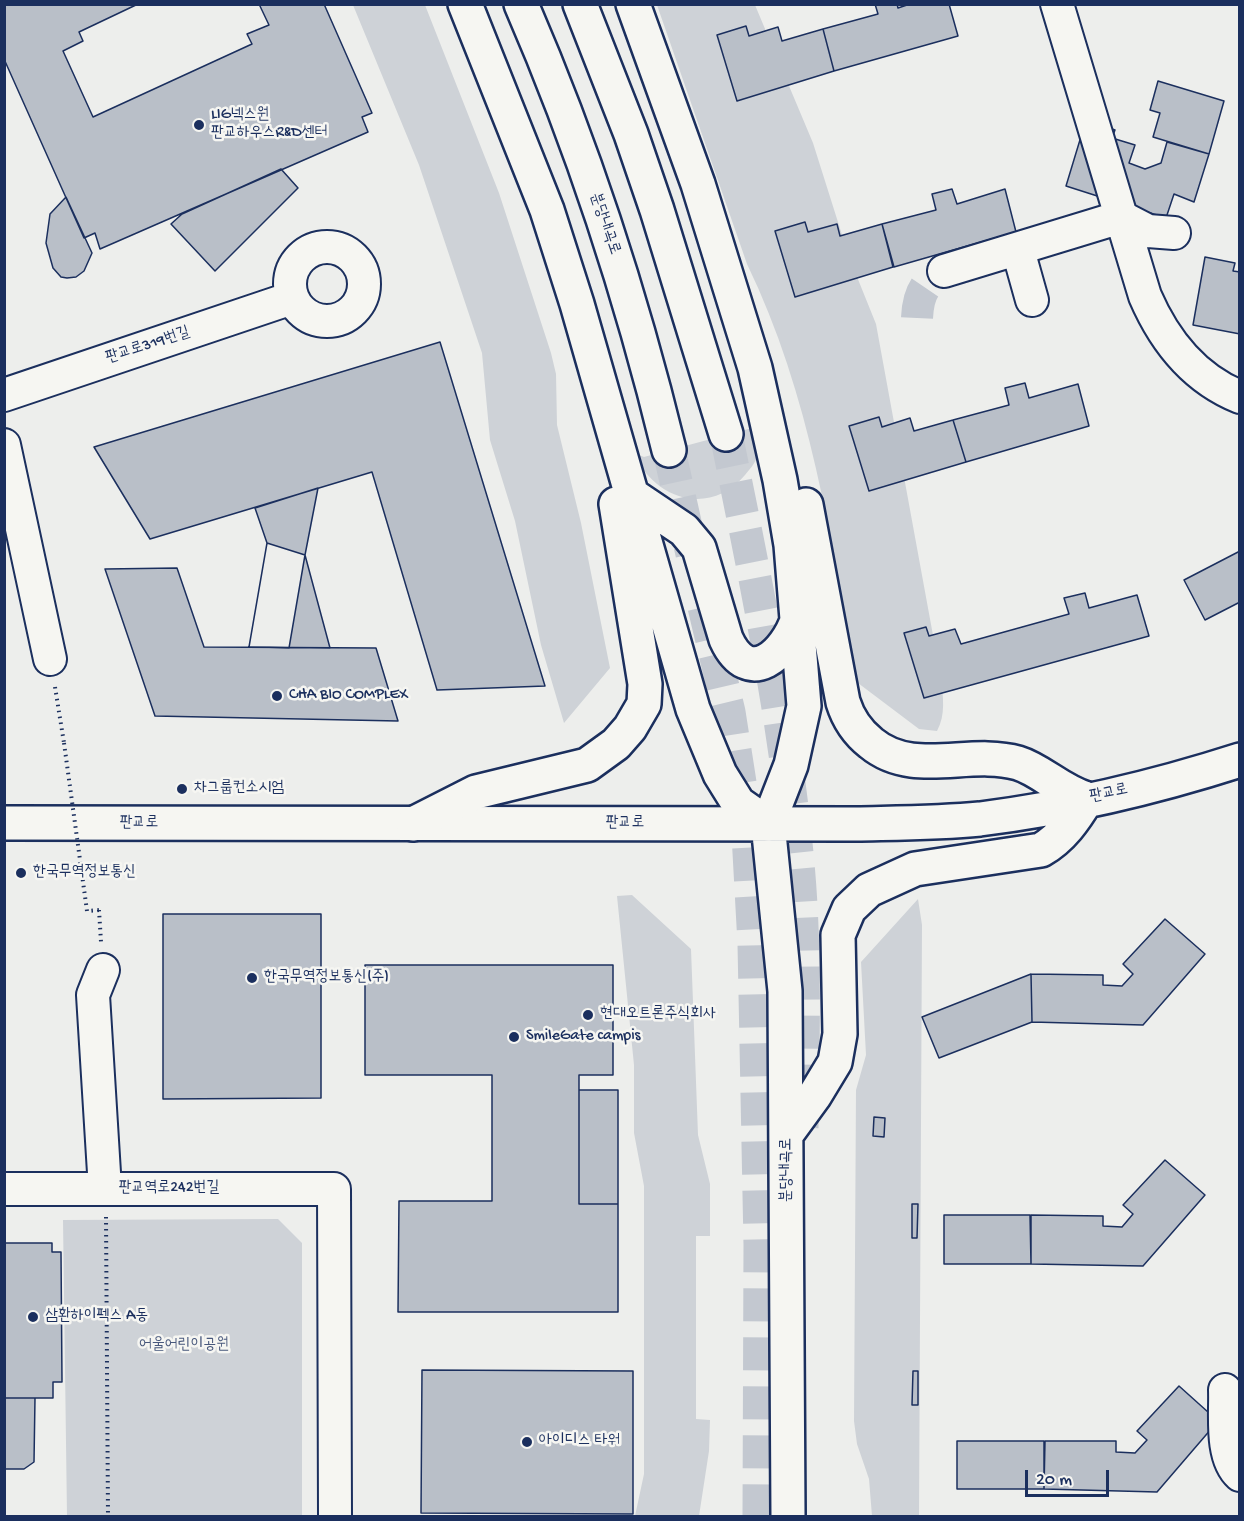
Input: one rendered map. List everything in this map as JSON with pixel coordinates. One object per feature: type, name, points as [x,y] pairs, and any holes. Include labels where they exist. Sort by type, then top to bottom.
[{"type":"main road","points":[[465,4],[547,210],[693,709],[720,774],[738,803],[768,824],[791,765],[804,706],[791,545],[764,402],[745,336],[691,162],[633,4]]},
{"type":"main road","name":"분당내곡로","points":[[521,4],[568,119],[625,285],[641,337],[669,450]]},
{"type":"main road","points":[[580,4],[657,210],[726,434]]},
{"type":"main road","points":[[745,336],[778,381],[794,445],[843,702],[854,725],[874,746],[898,759],[941,762],[982,758],[1014,762],[1038,772],[1067,793],[1087,800],[1075,820],[1054,841],[1041,850],[915,869],[869,890],[849,909],[838,935],[840,1034],[837,1054],[827,1076],[788,1132]]},
{"type":"main road","points":[[413,824],[476,792],[587,765],[616,744],[644,704],[645,684],[615,500],[602,441],[604,399]]},
{"type":"main road","points":[[629,493],[684,530],[699,548],[726,639],[730,649],[743,661],[763,662],[776,656],[789,642],[798,618]]},
{"type":"main road","name":"판교로","points":[[4,824],[768,824],[950,821],[1011,814],[1087,800],[1173,780],[1239,760]]},
{"type":"main road","name":"분당내곡로","points":[[768,824],[785,991],[788,1132],[788,1516]]},
{"type":"street","points":[[1057,4],[1144,296],[1159,325],[1197,372],[1239,397]]},
{"type":"street","points":[[944,272],[1121,218],[1148,231],[1174,233]]},
{"type":"street","points":[[1018,250],[1032,300]]},
{"type":"street","name":"판교로319번길","points":[[4,395],[292,298]]},
{"type":"street","points":[[4,445],[50,659]]},
{"type":"street","points":[[103,970],[93,994],[105,1189]]},
{"type":"street","name":"판교역로242번길","points":[[4,1189],[334,1189],[335,1516]]},
{"type":"street","points":[[1225,1390],[1228,1453],[1239,1475]]},
{"type":"path","points":[[50,659],[87,911],[99,910]]},
{"type":"path","points":[[105,1189],[108,1516]]},
{"type":"green space","points":[[353,5],[425,5],[499,193],[551,353],[556,374],[557,425],[581,523],[610,668],[564,723],[541,645],[515,521],[490,440],[482,353],[419,165]]},
{"type":"green space","points":[[657,5],[755,5],[813,143],[849,257],[876,324],[941,679],[943,712],[937,731],[919,729],[854,680],[827,521],[803,416],[769,313],[747,264]]},
{"type":"green space","points":[[752,428],[758,448],[756,461],[731,488],[716,496],[700,499],[669,492],[643,469],[634,453],[644,457]]},
{"type":"green space","points":[[632,895],[691,949],[698,1135],[710,1184],[710,1236],[696,1236],[696,1419],[710,1420],[709,1451],[699,1516],[635,1516],[644,1474],[644,1186],[634,1133],[634,1065],[617,896]]},
{"type":"green space","points":[[918,899],[922,925],[919,1516],[872,1516],[869,1479],[857,1444],[854,1421],[856,1090],[866,1055],[861,962]]},
{"type":"green space","name":"어울어린이공원","points":[[278,1219],[302,1243],[302,1516],[67,1516],[63,1220]]},
{"type":"building","name":"LIG넥스원 판교하우스R&D센터","points":[[4,4],[138,4],[79,32],[83,41],[63,51],[93,117],[252,44],[247,34],[269,25],[259,4],[324,4],[372,113],[362,117],[368,132],[100,249],[95,233],[84,238],[4,59]]},
{"type":"building","points":[[875,4],[897,4],[898,8],[910,4],[949,4],[958,36],[834,71],[823,29],[878,14]]},
{"type":"building","points":[[746,26],[749,36],[778,27],[782,41],[823,29],[834,71],[737,101],[717,35]]},
{"type":"building","points":[[1158,81],[1224,101],[1209,154],[1153,137],[1160,113],[1150,110]]},
{"type":"building","points":[[1086,120],[1115,130],[1112,138],[1135,145],[1129,163],[1145,169],[1161,163],[1167,142],[1209,154],[1194,202],[1174,194],[1166,218],[1066,186]]},
{"type":"building","points":[[281,169],[298,188],[215,271],[171,224],[182,214]]},
{"type":"building","points":[[952,189],[957,204],[1005,189],[1016,232],[894,267],[882,224],[936,210],[932,194]]},
{"type":"building","points":[[66,197],[92,253],[84,271],[76,277],[67,278],[61,277],[53,268],[46,243],[50,214]]},
{"type":"building","points":[[805,222],[808,232],[837,224],[840,236],[882,224],[893,267],[795,297],[775,231]]},
{"type":"building","points":[[1205,257],[1235,263],[1233,271],[1240,272],[1240,334],[1193,325]]},
{"type":"building","points":[[440,342],[545,686],[437,690],[372,472],[150,539],[94,447]]},
{"type":"building","points":[[1025,383],[1029,398],[1078,384],[1089,426],[966,462],[953,420],[1009,405],[1005,388]]},
{"type":"building","points":[[879,417],[882,427],[910,418],[914,431],[953,420],[966,462],[869,491],[849,426]]},
{"type":"building","points":[[318,488],[305,555],[267,543],[255,508]]},
{"type":"building","points":[[267,543],[305,555],[330,648],[249,647]]},
{"type":"building","points":[[267,543],[305,555],[289,648],[249,647]]},
{"type":"building","points":[[1240,551],[1240,602],[1205,620],[1184,580]]},
{"type":"building","points":[[177,568],[204,647],[376,648],[398,721],[155,716],[105,569]]},
{"type":"building","points":[[1085,593],[1089,608],[1137,595],[1149,636],[924,698],[904,633],[926,627],[929,636],[955,629],[961,644],[1069,614],[1064,598]]},
{"type":"building","points":[[163,914],[321,914],[321,1098],[163,1099]]},
{"type":"building","points":[[1165,919],[1205,954],[1143,1025],[1032,1022],[1031,974],[1103,975],[1103,985],[1122,986],[1133,974],[1123,964]]},
{"type":"building","points":[[365,965],[613,965],[613,1075],[579,1075],[579,1204],[618,1204],[618,1312],[398,1312],[399,1201],[492,1201],[492,1075],[365,1075]]},
{"type":"building","points":[[1031,974],[1032,1022],[939,1058],[922,1017]]},
{"type":"building","points":[[579,1090],[618,1090],[618,1204],[579,1204]]},
{"type":"building","points":[[874,1117],[885,1118],[884,1137],[873,1136]]},
{"type":"building","points":[[1165,1160],[1205,1195],[1143,1266],[1031,1264],[1031,1215],[1103,1216],[1103,1226],[1122,1227],[1133,1214],[1123,1205]]},
{"type":"building","points":[[912,1204],[918,1204],[917,1238],[912,1238]]},
{"type":"building","points":[[944,1215],[1030,1215],[1031,1264],[944,1264]]},
{"type":"building","name":"삼환하이펙스 A동","points":[[4,1243],[52,1243],[52,1252],[61,1252],[62,1382],[53,1382],[53,1398],[4,1398]]},
{"type":"building","name":"아이디스 타워","points":[[422,1370],[633,1371],[633,1514],[421,1513]]},
{"type":"building","points":[[913,1371],[918,1371],[918,1405],[912,1405]]},
{"type":"building","points":[[1179,1386],[1218,1421],[1157,1492],[1044,1489],[1045,1441],[1116,1441],[1116,1452],[1135,1453],[1147,1440],[1137,1431]]},
{"type":"building","points":[[4,1398],[35,1398],[34,1462],[24,1469],[4,1469]]},
{"type":"building","points":[[957,1441],[1044,1441],[1044,1489],[957,1489]]},
{"type":"tunnel","points":[[917,318],[923,290],[931,280],[944,271]]},
{"type":"tunnel","points":[[726,434],[777,702],[798,864],[802,930],[802,1128]]},
{"type":"tunnel","points":[[669,450],[692,554]]},
{"type":"tunnel","points":[[704,607],[729,712],[748,834],[754,944],[760,1245],[759,1516]]},
{"type":"place","name":"LIG넥스원 판교하우스R&D센터","points":[[199,125]]},
{"type":"place","name":"CHA BIO COMPLEX","points":[[277,696]]},
{"type":"place","name":"차그룹컨소시엄","points":[[182,789]]},
{"type":"place","name":"한국무역정보통신","points":[[21,873]]},
{"type":"place","name":"한국무역정보통신(주)","points":[[252,978]]},
{"type":"place","name":"현대오트론주식회사","points":[[588,1015]]},
{"type":"place","name":"SmileGate campis","points":[[514,1037]]},
{"type":"place","name":"삼환하이펙스 A동","points":[[33,1317]]},
{"type":"place","name":"아이디스 타워","points":[[527,1442]]}]
